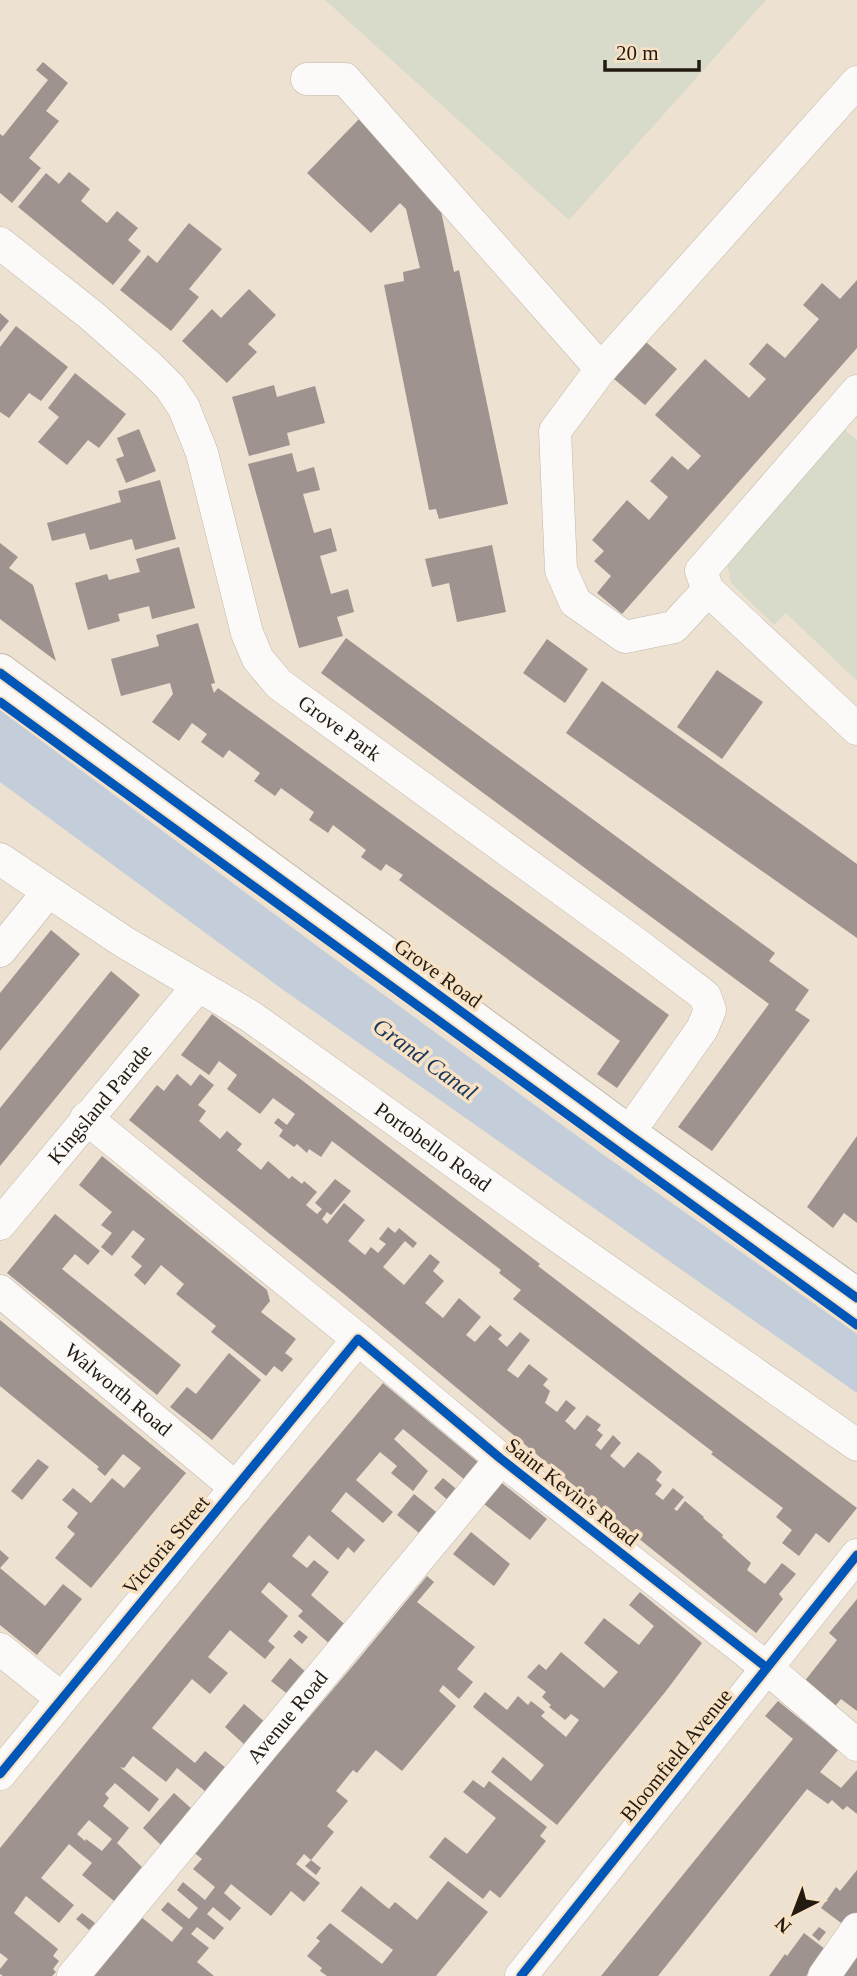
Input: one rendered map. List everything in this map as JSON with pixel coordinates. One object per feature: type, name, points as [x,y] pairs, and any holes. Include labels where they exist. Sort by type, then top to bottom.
[{"type":"main road","name":"Grove Road","points":[[0,673],[628,1134],[857,1298]]},
{"type":"street","points":[[307,79],[345,79],[601,369]]},
{"type":"street","points":[[708,590],[674,628],[625,637],[575,602],[561,570],[555,431],[601,369],[857,82]]},
{"type":"street","name":"Grove Park","points":[[0,243],[92,316],[151,368],[170,387],[184,408],[202,453],[247,633],[258,659],[279,684],[623,933],[705,996],[710,1010],[702,1029],[628,1134]]},
{"type":"street","points":[[857,391],[701,571],[708,590],[857,729]]},
{"type":"street","name":"Portobello Road","points":[[0,859],[134,948],[250,1016],[559,1237],[857,1445]]},
{"type":"street","points":[[0,951],[48,892]]},
{"type":"street","name":"Kingsland Parade","points":[[0,1224],[198,986]]},
{"type":"street","name":"Saint Kevin's Road","points":[[86,1118],[501,1459],[767,1668],[857,1745]]},
{"type":"street","name":"Walworth Road","points":[[0,1291],[236,1488]]},
{"type":"street","name":"Victoria Street","points":[[0,1774],[358,1339]]},
{"type":"street","name":"Avenue Road","points":[[73,1976],[501,1459]]},
{"type":"street","name":"Bloomfield Avenue","points":[[521,1976],[857,1555]]},
{"type":"street","points":[[0,1649],[61,1698]]},
{"type":"street","points":[[824,1976],[857,1929]]},
{"type":"green space","points":[[325,0],[766,0],[569,220]]},
{"type":"green space","points":[[840,426],[857,440],[857,681],[786,613],[774,625],[731,583],[727,563]]},
{"type":"water","name":"Grand Canal","points":[[0,710],[584,1141],[857,1334],[857,1393],[282,989],[0,782]]},
{"type":"building","points":[[43,62],[68,83],[46,111],[59,121],[29,158],[41,168],[12,203],[0,193],[0,134],[3,136],[48,80],[36,70]]},
{"type":"building","points":[[360,118],[439,202],[454,272],[459,270],[508,504],[439,519],[436,509],[429,510],[384,285],[404,281],[403,272],[420,268],[406,209],[400,203],[371,233],[307,173]]},
{"type":"building","points":[[69,172],[90,189],[81,201],[107,223],[117,211],[138,228],[128,240],[141,251],[113,285],[18,207],[46,173],[59,184]]},
{"type":"building","points":[[189,223],[222,249],[189,289],[199,297],[171,331],[120,290],[148,255],[157,263]]},
{"type":"building","points":[[857,280],[857,348],[622,614],[597,593],[611,576],[594,561],[604,551],[592,540],[627,500],[649,520],[668,497],[650,481],[672,456],[688,470],[701,456],[655,415],[705,359],[749,398],[766,379],[749,364],[767,343],[785,358],[819,319],[803,305],[822,283],[840,299]]},
{"type":"building","points":[[249,289],[276,315],[248,344],[257,352],[227,383],[182,341],[212,309],[221,318]]},
{"type":"building","points":[[0,313],[9,321],[0,332]]},
{"type":"building","points":[[16,326],[68,367],[41,401],[29,393],[9,418],[0,412],[0,347]]},
{"type":"building","points":[[646,342],[677,369],[645,405],[614,379]]},
{"type":"building","points":[[75,373],[126,414],[99,448],[88,440],[67,465],[38,442],[59,417],[48,408]]},
{"type":"building","points":[[274,385],[277,397],[315,386],[325,423],[287,433],[290,445],[249,456],[232,397]]},
{"type":"building","points":[[139,429],[156,471],[126,483],[116,459],[124,456],[117,438]]},
{"type":"building","points":[[292,453],[297,472],[314,467],[320,490],[303,494],[314,533],[331,528],[337,551],[320,556],[331,594],[348,589],[354,612],[337,617],[343,636],[299,648],[248,464]]},
{"type":"building","points":[[160,480],[176,539],[135,550],[132,539],[90,550],[85,533],[52,541],[47,523],[121,502],[118,491]]},
{"type":"building","points":[[0,543],[18,557],[9,568],[33,585],[56,661],[0,619]]},
{"type":"building","points":[[492,545],[506,612],[457,622],[449,583],[432,587],[425,559]]},
{"type":"building","points":[[179,547],[195,608],[152,619],[149,606],[118,614],[120,621],[88,630],[75,583],[107,574],[109,580],[140,572],[136,559]]},
{"type":"building","points":[[198,623],[215,683],[211,684],[214,693],[218,688],[669,1015],[617,1088],[597,1074],[620,1041],[399,880],[403,875],[386,864],[381,871],[361,857],[366,850],[333,825],[328,833],[309,820],[314,812],[281,788],[275,796],[254,781],[260,773],[229,750],[223,758],[201,742],[207,734],[192,723],[179,741],[152,722],[173,694],[170,683],[121,696],[111,659],[159,646],[156,635]]},
{"type":"building","points":[[346,638],[775,953],[769,961],[809,990],[795,1010],[810,1020],[712,1151],[678,1127],[769,1004],[321,673]]},
{"type":"building","points":[[547,639],[588,669],[565,703],[523,673]]},
{"type":"building","points":[[717,670],[763,702],[722,759],[677,727]]},
{"type":"building","points":[[602,681],[857,864],[857,938],[566,733]]},
{"type":"building","points":[[51,930],[80,954],[0,1051],[0,993]]},
{"type":"building","points":[[111,971],[140,995],[0,1166],[0,1108]]},
{"type":"building","points":[[212,1014],[303,1081],[540,1264],[538,1266],[857,1508],[829,1543],[816,1533],[799,1556],[782,1543],[792,1530],[776,1517],[783,1508],[513,1299],[521,1290],[499,1273],[501,1270],[332,1141],[321,1157],[309,1149],[307,1153],[297,1144],[294,1147],[279,1136],[283,1130],[274,1123],[278,1118],[287,1125],[295,1114],[273,1098],[260,1114],[227,1089],[237,1075],[219,1061],[209,1075],[181,1055]]},
{"type":"building","points":[[177,1074],[191,1086],[200,1074],[214,1085],[198,1105],[206,1111],[199,1121],[220,1139],[227,1131],[242,1144],[237,1150],[261,1170],[268,1161],[289,1179],[292,1176],[302,1184],[304,1181],[317,1192],[306,1205],[317,1214],[322,1209],[315,1203],[335,1179],[351,1191],[331,1215],[327,1212],[322,1219],[327,1224],[344,1203],[365,1220],[348,1241],[365,1255],[371,1247],[378,1253],[386,1244],[379,1239],[388,1227],[395,1233],[399,1228],[417,1243],[413,1248],[405,1241],[383,1267],[404,1285],[430,1254],[440,1262],[433,1271],[444,1281],[425,1303],[443,1318],[459,1298],[481,1317],[466,1335],[475,1342],[490,1325],[502,1335],[498,1339],[507,1347],[520,1332],[530,1340],[507,1370],[518,1378],[529,1364],[548,1379],[543,1385],[550,1391],[545,1403],[557,1412],[566,1400],[576,1408],[565,1421],[575,1430],[587,1415],[601,1425],[597,1430],[603,1435],[595,1445],[601,1450],[613,1435],[621,1443],[610,1456],[624,1468],[638,1452],[650,1461],[662,1472],[656,1480],[662,1485],[655,1494],[663,1500],[673,1488],[684,1497],[674,1509],[677,1511],[685,1501],[751,1563],[747,1570],[765,1584],[782,1563],[796,1574],[779,1594],[783,1599],[756,1633],[129,1120],[157,1085],[164,1091]]},
{"type":"building","points":[[857,1136],[857,1223],[844,1213],[833,1228],[807,1207]]},
{"type":"building","points":[[102,1156],[267,1290],[270,1301],[261,1312],[296,1339],[285,1353],[293,1359],[282,1372],[274,1366],[266,1376],[211,1332],[216,1326],[176,1294],[184,1284],[161,1265],[145,1285],[134,1275],[142,1266],[131,1257],[145,1239],[133,1230],[112,1256],[101,1247],[112,1233],[101,1225],[112,1212],[79,1185]]},
{"type":"building","points":[[55,1214],[100,1251],[88,1265],[75,1254],[62,1269],[181,1365],[157,1395],[7,1273]]},
{"type":"building","points":[[0,1320],[186,1473],[91,1588],[55,1558],[75,1534],[67,1527],[78,1513],[62,1500],[73,1488],[91,1503],[112,1478],[124,1488],[141,1468],[123,1454],[105,1476],[97,1469],[99,1467],[0,1386]]},
{"type":"building","points":[[229,1353],[261,1380],[212,1440],[170,1407],[187,1387],[196,1394]]},
{"type":"building","points":[[383,1383],[479,1463],[465,1480],[403,1429],[394,1439],[428,1471],[413,1491],[391,1473],[397,1466],[380,1452],[356,1480],[393,1512],[383,1523],[346,1492],[331,1511],[365,1540],[354,1553],[348,1547],[338,1560],[309,1535],[292,1556],[307,1568],[314,1560],[329,1572],[311,1595],[348,1627],[332,1646],[298,1616],[303,1611],[269,1582],[261,1592],[288,1616],[268,1641],[275,1647],[265,1659],[230,1630],[208,1657],[228,1673],[210,1694],[192,1679],[152,1728],[195,1763],[205,1751],[226,1768],[206,1792],[177,1768],[166,1782],[133,1756],[124,1768],[120,1767],[159,1799],[149,1812],[115,1783],[105,1794],[109,1798],[103,1806],[129,1828],[117,1843],[143,1868],[114,1901],[82,1875],[92,1863],[69,1844],[41,1878],[74,1905],[59,1923],[26,1896],[14,1913],[58,1949],[53,1956],[59,1961],[53,1969],[56,1972],[52,1976],[3,1976],[0,1969],[8,1959],[0,1953],[0,1848]],"holes":[[[89,1820],[112,1839],[102,1851],[77,1834]]]},
{"type":"building","points":[[38,1459],[49,1467],[22,1500],[11,1491]]},
{"type":"building","points":[[443,1478],[460,1492],[451,1503],[434,1488]]},
{"type":"building","points":[[502,1483],[547,1519],[530,1540],[484,1504]]},
{"type":"building","points":[[414,1494],[441,1516],[424,1537],[397,1515]]},
{"type":"building","points":[[471,1532],[510,1564],[494,1586],[453,1554]]},
{"type":"building","points":[[0,1550],[9,1558],[0,1568]]},
{"type":"building","points":[[0,1568],[45,1606],[63,1584],[82,1599],[37,1655],[0,1625]]},
{"type":"building","points":[[427,1576],[434,1582],[417,1602],[475,1647],[457,1669],[473,1682],[459,1699],[443,1685],[439,1691],[456,1706],[402,1771],[376,1750],[357,1773],[353,1770],[336,1791],[348,1801],[327,1826],[334,1832],[311,1860],[304,1854],[296,1864],[320,1883],[304,1902],[291,1891],[271,1916],[231,1884],[224,1893],[241,1908],[230,1921],[213,1907],[207,1914],[224,1928],[214,1940],[197,1927],[191,1934],[209,1948],[197,1962],[214,1976],[86,1976],[135,1912],[172,1942],[183,1928],[161,1910],[168,1902],[189,1919],[198,1908],[177,1890],[183,1882],[205,1900],[215,1887],[193,1869],[202,1859],[192,1851],[281,1746],[283,1748]]},
{"type":"building","points":[[640,1592],[702,1643],[557,1825],[491,1772],[503,1757],[531,1781],[544,1765],[473,1707],[485,1692],[507,1710],[518,1696],[528,1705],[531,1701],[545,1712],[541,1716],[566,1737],[579,1720],[571,1714],[565,1720],[549,1707],[551,1705],[542,1697],[546,1692],[527,1677],[539,1664],[546,1670],[561,1652],[604,1688],[618,1672],[584,1643],[604,1618],[639,1645],[654,1626],[629,1605]]},
{"type":"building","points":[[857,1599],[857,1711],[841,1699],[831,1711],[800,1687],[837,1640],[829,1633]]},
{"type":"building","points":[[299,1630],[308,1637],[302,1644],[293,1636]]},
{"type":"building","points":[[290,1658],[308,1674],[290,1696],[271,1681]]},
{"type":"building","points":[[778,1701],[838,1750],[820,1772],[841,1788],[857,1770],[857,1814],[847,1806],[843,1810],[832,1800],[828,1804],[807,1789],[658,1976],[601,1976],[793,1739],[765,1716]]},
{"type":"building","points":[[244,1704],[266,1723],[246,1746],[225,1727]]},
{"type":"building","points":[[473,1780],[484,1788],[489,1781],[547,1827],[540,1836],[546,1841],[500,1898],[490,1890],[483,1899],[429,1857],[445,1837],[467,1854],[496,1818],[463,1792]]},
{"type":"building","points":[[174,1793],[193,1810],[162,1846],[143,1828]]},
{"type":"building","points":[[311,1860],[321,1868],[316,1875],[305,1866]]},
{"type":"building","points":[[857,1870],[857,1915],[848,1928],[821,1908],[836,1887],[840,1891]]},
{"type":"building","points":[[448,1881],[488,1912],[436,1976],[327,1976],[320,1971],[322,1968],[307,1956],[320,1941],[316,1938],[330,1923],[382,1964],[393,1950],[341,1911],[361,1886],[389,1909],[395,1902],[417,1920]]},
{"type":"building","points":[[82,1913],[95,1923],[89,1930],[76,1919]]},
{"type":"building","points":[[819,1927],[826,1932],[819,1941],[812,1935]]},
{"type":"building","points":[[804,1933],[825,1949],[806,1976],[769,1976],[785,1954],[787,1956]]},
{"type":"building","points":[[857,1948],[857,1976],[838,1976]]},
{"type":"cycle path","points":[[0,673],[628,1134],[857,1298]]},
{"type":"cycle path","points":[[0,702],[857,1325]]},
{"type":"cycle path","points":[[0,1774],[358,1339],[501,1459],[767,1668]]},
{"type":"cycle path","points":[[521,1976],[857,1555]]}]
